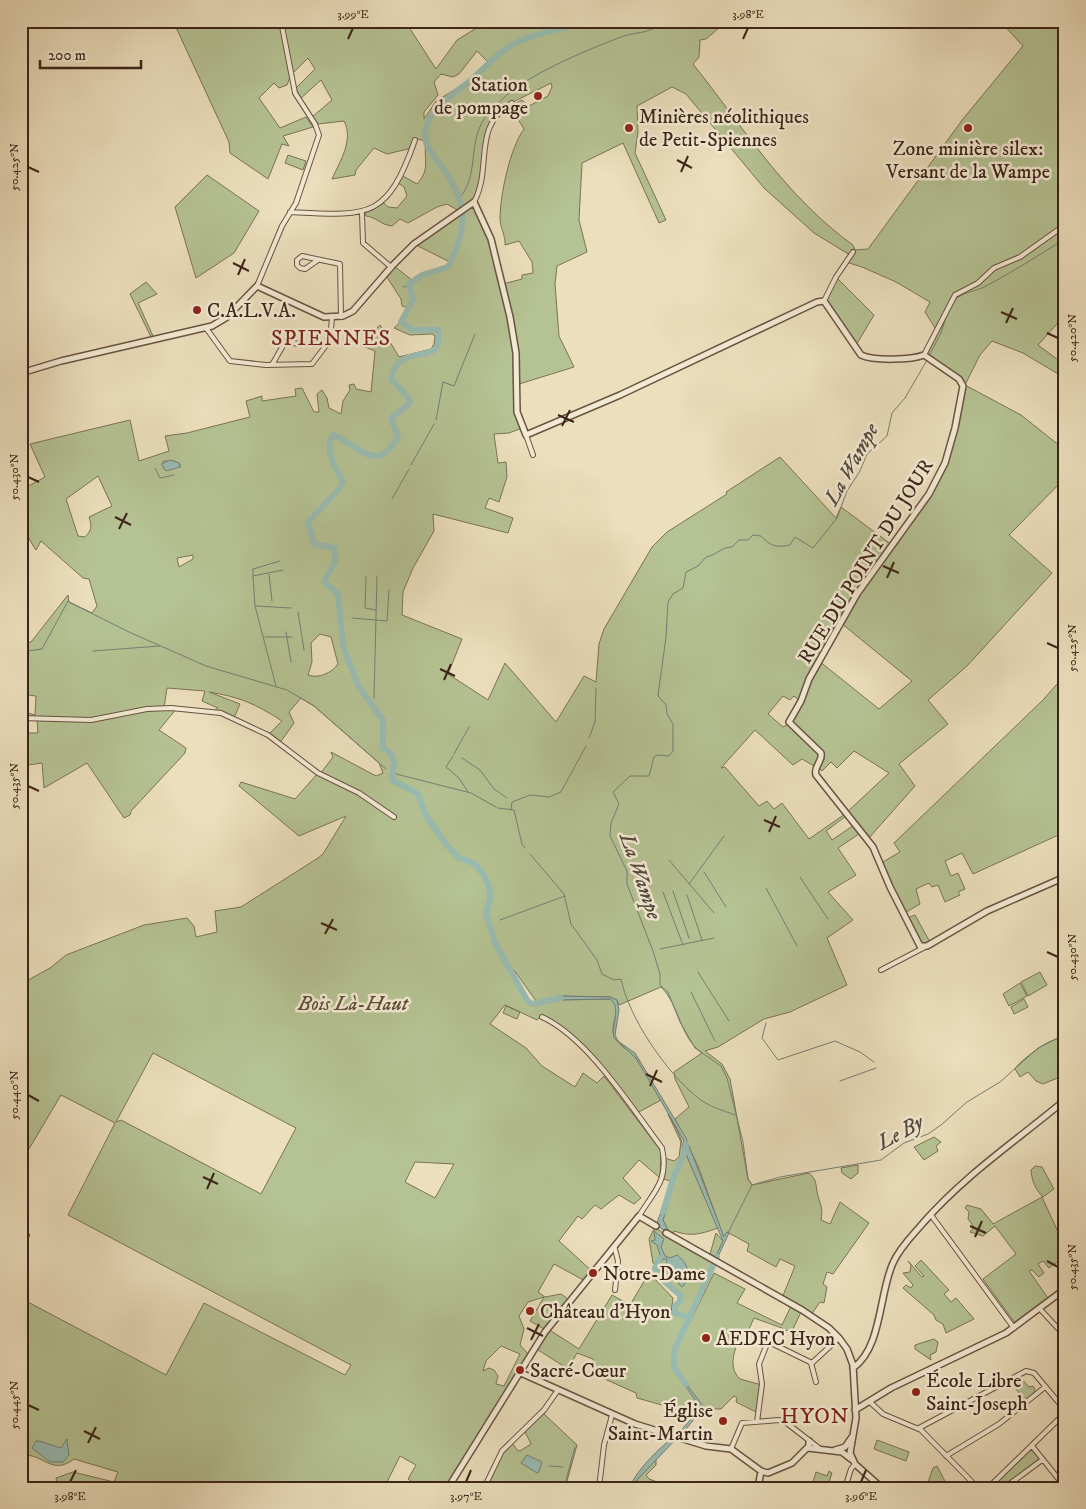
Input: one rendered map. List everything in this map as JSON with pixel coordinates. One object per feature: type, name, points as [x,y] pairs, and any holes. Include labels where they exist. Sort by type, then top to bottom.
[{"type":"street","points":[[21,373],[61,361],[206,328],[227,316],[257,286],[290,212],[296,203],[319,135],[316,124],[295,93],[281,21]]},
{"type":"street","points":[[257,286],[332,318],[341,317],[353,311],[391,267],[414,244],[474,202],[480,185],[488,128],[501,111],[512,103]]},
{"type":"street","points":[[290,212],[362,213],[381,203],[405,171],[415,140]]},
{"type":"street","points":[[474,202],[480,211],[492,243],[510,317],[516,353],[517,412],[533,455]]},
{"type":"street","points":[[362,213],[363,243],[391,267]]},
{"type":"street","points":[[824,301],[856,350],[864,356],[927,357],[955,294],[978,284],[994,268],[1020,257],[1065,225]]},
{"type":"street","points":[[824,301],[836,277],[854,252]]},
{"type":"street","points":[[318,260],[305,269],[297,265],[300,257],[318,260],[340,264],[341,317]]},
{"type":"street","points":[[526,435],[620,395],[817,302],[824,301]]},
{"type":"street","points":[[206,328],[230,361],[272,365],[312,364],[330,340],[332,318]]},
{"type":"street","points":[[272,365],[285,342],[300,344]]},
{"type":"street","name":"RUE DU POINT DU JOUR","points":[[924,947],[916,942],[881,863],[868,839],[846,816],[816,775],[815,770],[821,759],[821,753],[789,721],[802,701],[808,679],[857,594],[919,509],[945,463],[955,428],[963,386],[959,379],[927,357]]},
{"type":"street","points":[[21,718],[91,720],[164,708],[194,709],[221,714],[268,735],[314,771],[360,793],[394,817]]},
{"type":"street","points":[[881,970],[987,911],[1064,879]]},
{"type":"street","points":[[448,1488],[550,1326],[615,1249],[659,1189],[663,1170],[662,1148],[583,1048],[562,1028],[542,1017]]},
{"type":"street","points":[[853,1368],[870,1349],[894,1261],[906,1244],[930,1215],[979,1167],[1065,1100]]},
{"type":"street","points":[[930,1215],[1014,1328]]},
{"type":"street","points":[[639,1216],[656,1226]]},
{"type":"street","points":[[21,1229],[27,1235],[21,1249]]},
{"type":"street","points":[[666,1233],[816,1318],[839,1338],[847,1349],[853,1368],[855,1410],[848,1454],[851,1469],[845,1488]]},
{"type":"street","points":[[615,1249],[620,1262],[615,1290]]},
{"type":"street","points":[[855,1410],[891,1388],[1014,1328],[1065,1289]]},
{"type":"street","points":[[1040,1308],[1065,1336]]},
{"type":"street","points":[[810,1363],[839,1338]]},
{"type":"street","points":[[757,1422],[762,1384],[759,1364],[767,1344],[771,1343],[810,1363],[815,1383]]},
{"type":"street","points":[[919,1428],[1026,1371],[1030,1371],[1065,1411],[988,1488]]},
{"type":"street","points":[[521,1373],[612,1415],[715,1449],[732,1450],[761,1471],[768,1473]]},
{"type":"street","points":[[946,1456],[998,1424],[1045,1387]]},
{"type":"street","points":[[484,1488],[502,1451],[544,1410],[558,1390]]},
{"type":"street","points":[[870,1402],[883,1414],[919,1428],[978,1488]]},
{"type":"street","points":[[600,1488],[604,1445],[612,1415]]},
{"type":"street","points":[[732,1450],[739,1426],[744,1423],[784,1421],[808,1445],[848,1454],[882,1488]]},
{"type":"street","points":[[758,1487],[768,1473],[792,1463],[808,1445]]},
{"type":"street","points":[[1032,1446],[1065,1487]]},
{"type":"street","points":[[1004,1488],[1042,1460]]},
{"type":"street","points":[[758,1487],[761,1471]]},
{"type":"green space","name":"Bois Là-Haut","points":[[178,21],[405,21],[436,69],[457,40],[488,21],[727,21],[706,39],[700,40],[699,57],[693,64],[786,183],[806,205],[853,245],[855,250],[868,249],[963,119],[1023,46],[1000,21],[1065,21],[1065,315],[1038,345],[1065,365],[1065,378],[1023,353],[992,341],[980,355],[965,385],[1021,415],[1065,450],[1065,478],[1009,535],[1052,573],[967,666],[928,700],[948,724],[899,764],[915,786],[868,839],[862,832],[838,848],[856,875],[828,892],[853,920],[827,938],[847,985],[790,1012],[764,1019],[718,1047],[705,1051],[722,1064],[730,1079],[748,1179],[752,1185],[809,1173],[816,1183],[822,1213],[821,1220],[830,1224],[840,1202],[869,1223],[833,1274],[827,1272],[823,1284],[827,1287],[824,1303],[820,1302],[811,1315],[802,1310],[793,1329],[809,1339],[808,1342],[782,1328],[754,1318],[749,1329],[741,1334],[733,1358],[734,1369],[740,1379],[762,1385],[756,1412],[736,1402],[737,1398],[734,1396],[721,1409],[703,1409],[691,1393],[699,1405],[694,1414],[637,1398],[636,1393],[598,1376],[593,1359],[577,1353],[568,1369],[535,1348],[448,1488],[422,1488],[408,1479],[416,1465],[400,1456],[384,1488],[58,1488],[56,1478],[73,1472],[114,1482],[118,1472],[74,1459],[66,1464],[54,1465],[30,1456],[23,1455],[21,1458],[21,1303],[24,1300],[166,1375],[204,1303],[345,1375],[351,1365],[68,1215],[115,1123],[61,1095],[23,1159],[21,1158],[21,984],[50,968],[66,955],[144,925],[187,918],[194,926],[196,937],[217,932],[215,911],[241,907],[318,858],[323,854],[346,816],[299,836],[239,786],[241,782],[295,799],[318,773],[320,774],[333,757],[331,752],[376,776],[383,773],[379,763],[314,706],[301,698],[289,712],[294,723],[279,744],[268,735],[282,721],[256,706],[230,696],[209,692],[240,704],[234,718],[213,712],[218,708],[202,701],[205,691],[167,688],[164,708],[177,708],[159,730],[186,748],[185,753],[131,811],[130,815],[124,818],[87,763],[44,788],[42,763],[21,766],[23,733],[38,733],[37,720],[21,718],[21,711],[35,715],[36,696],[21,694],[21,644],[31,642],[68,595],[69,602],[92,613],[97,606],[89,579],[83,578],[41,541],[36,550],[27,535],[22,515],[21,490],[45,477],[30,444],[130,420],[139,461],[169,451],[165,436],[187,433],[250,417],[246,401],[262,396],[262,401],[296,396],[295,389],[302,388],[314,412],[319,412],[317,394],[322,390],[327,398],[329,408],[341,414],[343,401],[350,390],[349,385],[354,384],[356,389],[371,392],[375,351],[360,345],[380,325],[399,357],[431,349],[434,344],[435,336],[432,334],[410,335],[394,328],[401,322],[409,308],[402,306],[401,299],[385,274],[393,265],[413,281],[440,269],[450,262],[414,244],[459,211],[447,204],[437,207],[408,223],[400,219],[392,226],[366,216],[365,213],[384,203],[388,207],[397,208],[407,196],[404,187],[398,183],[403,176],[417,184],[425,169],[426,142],[416,138],[412,148],[387,154],[374,148],[356,170],[355,175],[332,179],[345,150],[347,128],[344,121],[318,124],[312,117],[332,100],[321,80],[300,99],[296,88],[315,69],[308,58],[291,75],[287,85],[279,88],[274,83],[259,98],[280,128],[306,117],[313,127],[283,136],[289,146],[282,144],[268,179],[230,153],[229,142],[174,23]],"holes":[[[477,51],[488,62],[469,81],[436,101],[424,119],[424,112],[438,95],[434,82],[441,74],[453,77],[459,74]],[[551,83],[552,87],[548,96],[529,106],[522,100],[510,106],[524,129],[510,159],[502,197],[500,219],[505,245],[519,241],[532,262],[533,273],[522,275],[522,279],[503,284],[480,211],[471,206],[480,185],[491,124],[509,104]],[[672,87],[686,94],[764,188],[814,233],[850,255],[846,262],[896,282],[930,302],[925,312],[937,331],[924,355],[962,383],[951,443],[929,494],[892,545],[841,507],[836,518],[780,457],[726,492],[727,494],[667,532],[652,547],[604,629],[599,644],[596,682],[584,676],[556,722],[505,663],[488,700],[448,674],[462,639],[402,615],[403,592],[413,568],[434,531],[433,514],[508,533],[513,518],[485,508],[489,498],[499,502],[507,477],[506,462],[498,463],[494,434],[509,433],[522,428],[517,406],[516,385],[574,367],[559,336],[555,284],[557,266],[587,252],[579,220],[582,163],[623,143],[659,223],[666,220],[635,153],[638,132],[637,106]],[[163,461],[174,461],[180,464],[180,467],[164,469]],[[98,476],[112,506],[89,517],[91,528],[85,537],[78,536],[66,499]],[[193,555],[193,559],[179,567],[177,558]],[[841,623],[912,681],[879,709],[819,661]],[[320,634],[331,637],[338,664],[324,674],[308,675],[312,662],[311,643]],[[783,696],[790,700],[794,696],[801,702],[790,723],[783,727],[768,714]],[[755,730],[793,765],[802,759],[816,767],[821,759],[825,758],[818,767],[822,771],[831,762],[837,768],[854,751],[889,773],[845,814],[809,839],[782,803],[774,809],[767,801],[759,806],[725,767],[721,768]],[[846,816],[854,825],[832,840],[826,831]],[[514,970],[536,1001],[537,1006],[528,1004],[511,972]],[[661,987],[667,994],[689,1039],[702,1053],[674,1072],[675,1079],[689,1107],[675,1119],[698,1166],[724,1238],[727,1232],[749,1244],[747,1251],[776,1267],[780,1259],[795,1266],[782,1298],[792,1304],[782,1325],[737,1303],[745,1289],[714,1273],[688,1326],[688,1319],[671,1313],[673,1298],[649,1273],[630,1305],[612,1295],[579,1349],[548,1329],[571,1301],[561,1294],[545,1297],[538,1292],[554,1264],[587,1282],[594,1273],[559,1241],[578,1216],[582,1219],[595,1205],[601,1209],[619,1195],[634,1204],[641,1198],[623,1178],[639,1160],[660,1178],[661,1151],[604,1076],[597,1083],[583,1073],[575,1087],[542,1066],[526,1048],[490,1024],[505,1005],[537,1020],[542,1015],[557,1023],[583,1045],[637,1113],[661,1100],[635,1057],[621,1045],[614,1035],[615,1003],[611,999],[555,1000],[554,998],[559,996],[610,997],[617,1000],[619,1005]],[[153,1053],[296,1128],[261,1194],[121,1120],[116,1122]],[[415,1162],[454,1164],[435,1198],[405,1182]],[[544,1297],[530,1321],[544,1329],[529,1355],[520,1345],[524,1329],[519,1316],[528,1302]],[[501,1346],[520,1354],[504,1386],[496,1384],[498,1376],[494,1370],[489,1368],[483,1371],[486,1361]]]},
{"type":"green space","points":[[288,155],[306,161],[303,170],[285,163]]},
{"type":"green space","points":[[207,175],[259,211],[234,253],[196,278],[175,207]]},
{"type":"green space","points":[[836,277],[874,315],[855,347],[826,302]]},
{"type":"green space","points":[[146,282],[157,294],[138,303],[153,336],[151,337],[130,294]]},
{"type":"green space","points":[[1065,675],[1065,832],[973,874],[962,853],[945,861],[951,876],[958,873],[965,889],[958,892],[960,895],[945,902],[938,885],[932,887],[929,883],[916,889],[920,904],[903,914],[881,863],[900,852],[894,843],[1043,700]]},
{"type":"green space","points":[[915,915],[931,944],[923,947],[905,919]]},
{"type":"green space","points":[[1040,972],[1047,985],[1028,996],[1021,982]]},
{"type":"green space","points":[[1020,983],[1027,996],[1009,1006],[1003,994]]},
{"type":"green space","points":[[1024,999],[1028,1007],[1014,1014],[1011,1007]]},
{"type":"green space","points":[[506,1006],[520,1012],[517,1019],[503,1013]]},
{"type":"green space","points":[[1065,1032],[1062,1049],[1065,1055],[1065,1075],[1043,1084],[1036,1081],[1028,1072],[1020,1077],[1015,1069],[1020,1063]]},
{"type":"green space","points":[[668,1114],[679,1134],[683,1147],[680,1161],[671,1181],[663,1179],[665,1158],[674,1161],[679,1157],[681,1142]]},
{"type":"green space","points":[[934,1137],[941,1142],[936,1146],[938,1151],[924,1160],[914,1147]]},
{"type":"green space","points":[[686,1154],[718,1228],[696,1234],[674,1231],[673,1234],[668,1231],[663,1220],[676,1175]]},
{"type":"green space","points":[[858,1165],[858,1173],[851,1179],[842,1173],[841,1168]]},
{"type":"green space","points":[[1035,1166],[1042,1167],[1054,1189],[1043,1197],[1036,1188],[1032,1178],[1031,1170]]},
{"type":"green space","points":[[1042,1197],[1065,1247],[1065,1263],[1061,1259],[1049,1268],[1043,1261],[1038,1264],[1044,1273],[1039,1277],[1032,1270],[1029,1271],[1048,1298],[1015,1323],[983,1279],[1016,1254],[995,1226],[983,1236],[970,1232],[974,1227],[968,1219],[969,1212],[965,1208],[967,1205],[981,1209],[993,1224]]},
{"type":"green space","points":[[655,1227],[669,1238],[713,1263],[688,1317],[677,1313],[676,1307],[681,1301],[681,1293],[661,1277],[658,1266],[653,1263],[649,1239]]},
{"type":"green space","points":[[716,1233],[723,1241],[716,1257],[710,1254]]},
{"type":"green space","points":[[921,1260],[949,1290],[944,1294],[951,1302],[956,1298],[974,1319],[946,1333],[943,1324],[936,1320],[934,1315],[903,1288],[906,1285],[911,1288],[913,1285],[903,1273],[910,1272],[911,1265],[908,1261],[922,1277],[924,1276],[915,1266]]},
{"type":"green space","points":[[934,1339],[938,1342],[936,1352],[930,1355],[931,1360],[915,1349],[915,1345]]},
{"type":"green space","points":[[1020,1377],[1029,1387],[1033,1386],[1035,1389],[1034,1394],[1025,1400],[1012,1384]]},
{"type":"green space","points":[[542,1412],[577,1445],[565,1488],[485,1488],[502,1451],[511,1441],[517,1450],[520,1451],[531,1444],[524,1430]]},
{"type":"green space","points":[[877,1440],[909,1452],[906,1461],[874,1449]]},
{"type":"green space","points":[[1032,1446],[1042,1460],[1004,1488],[988,1488]]},
{"type":"green space","points":[[656,1458],[656,1465],[646,1475],[649,1479],[674,1488],[634,1488],[637,1480]]},
{"type":"green space","points":[[937,1466],[947,1485],[945,1488],[926,1488],[933,1468]]},
{"type":"green space","points":[[829,1471],[832,1473],[827,1488],[811,1488],[816,1472],[827,1476]]},
{"type":"water","points":[[170,460],[179,463],[180,467],[166,471],[161,464]]},
{"type":"water","points":[[559,996],[610,997],[617,1000],[619,1010],[615,1035],[618,1041],[635,1053],[686,1138],[724,1237],[727,1232],[729,1233],[716,1261],[714,1260],[723,1241],[686,1154],[683,1139],[636,1058],[614,1038],[616,1012],[613,1003],[610,999],[554,1000],[554,998]]},
{"type":"water","points":[[664,1204],[668,1204],[663,1220],[668,1230],[666,1232],[656,1225]]},
{"type":"water","points":[[654,1231],[664,1239],[661,1247],[665,1256],[670,1258],[677,1255],[684,1262],[688,1270],[687,1279],[682,1287],[679,1284],[679,1277],[672,1271],[665,1270],[667,1259],[663,1259],[659,1266],[656,1264],[660,1255],[657,1245],[651,1241],[655,1240]]},
{"type":"water","points":[[679,1377],[681,1377],[703,1406],[681,1435],[678,1434],[697,1412],[699,1405]]},
{"type":"water","points":[[675,1437],[677,1438],[637,1480],[634,1488],[630,1488],[636,1475],[649,1460]]},
{"type":"water","points":[[67,1439],[69,1455],[63,1462],[50,1462],[32,1448],[36,1441],[39,1441],[61,1448]]},
{"type":"water","points":[[527,1455],[542,1462],[539,1472],[537,1473],[521,1463]]},
{"type":"waterway","points":[[561,998],[532,1004],[527,1000],[495,943],[486,914],[490,898],[489,886],[483,874],[475,864],[458,857],[446,844],[426,816],[418,794],[392,780],[394,762],[391,754],[383,748],[383,720],[358,685],[343,646],[338,594],[324,582],[335,562],[335,548],[314,544],[308,522],[340,488],[343,482],[330,453],[329,446],[333,435],[358,450],[374,456],[382,455],[390,449],[398,437],[391,418],[410,403],[408,397],[391,379],[394,369],[407,357],[428,353],[433,350],[439,340],[438,330],[413,330],[401,322],[413,300],[409,284],[422,275],[448,267],[455,253],[462,228],[461,205],[457,193],[427,145],[425,132],[427,123],[432,114],[446,99],[470,81],[499,54],[513,45],[536,35],[586,21]]},
{"type":"waterway","points":[[459,198],[465,191],[471,174],[476,138],[481,124],[491,110],[508,94],[533,77],[562,62],[621,37],[653,29],[663,21]]},
{"type":"waterway","name":"La Wampe","points":[[955,300],[962,295],[996,281],[1065,239]]},
{"type":"waterway","points":[[403,287],[409,286]]},
{"type":"waterway","name":"La Wampe","points":[[929,356],[941,333],[947,314]]},
{"type":"waterway","points":[[436,420],[443,382],[454,386],[475,334]]},
{"type":"waterway","name":"La Wampe","points":[[752,1185],[748,1179],[743,1142],[727,1078],[721,1066],[695,1048],[680,1022],[668,992],[660,985],[660,974],[653,951],[627,884],[627,871],[610,836],[611,823],[619,804],[613,792],[630,776],[649,776],[654,757],[658,755],[669,756],[673,751],[673,724],[667,714],[666,705],[658,696],[666,637],[668,602],[673,594],[683,588],[686,572],[698,566],[706,557],[725,548],[732,547],[739,540],[748,540],[753,535],[761,536],[777,546],[790,545],[795,537],[813,548],[837,518],[847,491],[860,471],[867,454],[887,436],[892,413],[905,398],[927,360]]},
{"type":"waterway","points":[[411,465],[434,424]]},
{"type":"waterway","points":[[155,468],[160,478],[174,475]]},
{"type":"waterway","points":[[392,499],[409,469]]},
{"type":"waterway","points":[[253,576],[253,569],[280,561]]},
{"type":"waterway","points":[[276,686],[255,606],[253,576],[283,570]]},
{"type":"waterway","points":[[269,574],[272,601]]},
{"type":"waterway","points":[[374,698],[377,576]]},
{"type":"waterway","points":[[366,577],[365,608],[376,610]]},
{"type":"waterway","points":[[352,618],[387,621],[389,590]]},
{"type":"waterway","points":[[21,652],[42,649],[68,601]]},
{"type":"waterway","points":[[69,602],[129,632],[206,666],[287,690],[314,706],[386,769]]},
{"type":"waterway","points":[[256,606],[291,608]]},
{"type":"waterway","points":[[298,612],[304,650]]},
{"type":"waterway","points":[[286,632],[291,662]]},
{"type":"waterway","points":[[265,637],[292,637]]},
{"type":"waterway","points":[[93,651],[160,646]]},
{"type":"waterway","points":[[589,738],[595,722],[596,688]]},
{"type":"waterway","points":[[454,754],[469,727]]},
{"type":"waterway","points":[[511,810],[512,802],[530,795],[549,797],[561,792],[586,746]]},
{"type":"waterway","points":[[453,756],[446,767],[459,778],[468,792]]},
{"type":"waterway","points":[[462,758],[480,770],[494,789],[507,798]]},
{"type":"waterway","points":[[396,774],[471,793],[496,807]]},
{"type":"waterway","points":[[498,808],[514,810],[522,844],[525,848]]},
{"type":"waterway","points":[[689,884],[724,836]]},
{"type":"waterway","points":[[530,854],[564,894],[571,924],[597,960],[602,974],[614,980],[621,979],[625,994],[640,1027],[661,1059],[673,1074],[701,1100],[715,1108],[735,1115]]},
{"type":"waterway","points":[[669,860],[714,913]]},
{"type":"waterway","points":[[704,872],[726,907]]},
{"type":"waterway","points":[[800,877],[828,919]]},
{"type":"waterway","points":[[766,888],[797,946]]},
{"type":"waterway","points":[[673,891],[689,938]]},
{"type":"waterway","points":[[663,892],[683,945]]},
{"type":"waterway","points":[[687,895],[702,940]]},
{"type":"waterway","points":[[500,920],[565,896]]},
{"type":"waterway","points":[[660,949],[714,938]]},
{"type":"waterway","points":[[698,972],[729,1021]]},
{"type":"waterway","points":[[691,992],[715,1041]]},
{"type":"waterway","points":[[766,1023],[762,1038],[778,1060],[835,1041],[860,1052],[874,1062]]},
{"type":"waterway","name":"Le By","points":[[728,1233],[752,1185],[780,1177],[881,1160],[904,1143],[928,1134],[941,1125],[967,1102],[1000,1082],[1038,1048],[1058,1038],[1065,1032]]},
{"type":"waterway","points":[[840,1081],[876,1068]]},
{"type":"waterway","points":[[663,1212],[686,1144]]},
{"type":"waterway","points":[[686,1384],[674,1368],[674,1351],[717,1257]]},
{"type":"waterway","points":[[660,1258],[655,1268],[657,1275],[680,1295],[680,1301],[675,1306],[675,1313],[690,1318]]},
{"type":"waterway","points":[[564,1488],[575,1447]]},
{"type":"waterway","points":[[549,1466],[563,1467]]},
{"type":"place","name":"Station de pompage","points":[[538,96]]},
{"type":"place","name":"Minières néolithiques de Petit-Spiennes","points":[[629,128]]},
{"type":"place","name":"Zone minière silex: Versant de la Wampe","points":[[968,128]]},
{"type":"place","name":"C.A.L.V.A.","points":[[197,310]]},
{"type":"place","name":"Notre-Dame","points":[[593,1273]]},
{"type":"place","name":"Château d'Hyon","points":[[530,1311]]},
{"type":"place","name":"AEDEC Hyon","points":[[706,1338]]},
{"type":"place","name":"Sacré-Cœur","points":[[520,1370]]},
{"type":"place","name":"École Libre Saint-Joseph","points":[[916,1392]]},
{"type":"place","name":"Église Saint-Martin","points":[[723,1421]]},
{"type":"district","name":"SPIENNES","points":[[331,337]]},
{"type":"district","name":"HYON","points":[[815,1415]]}]
